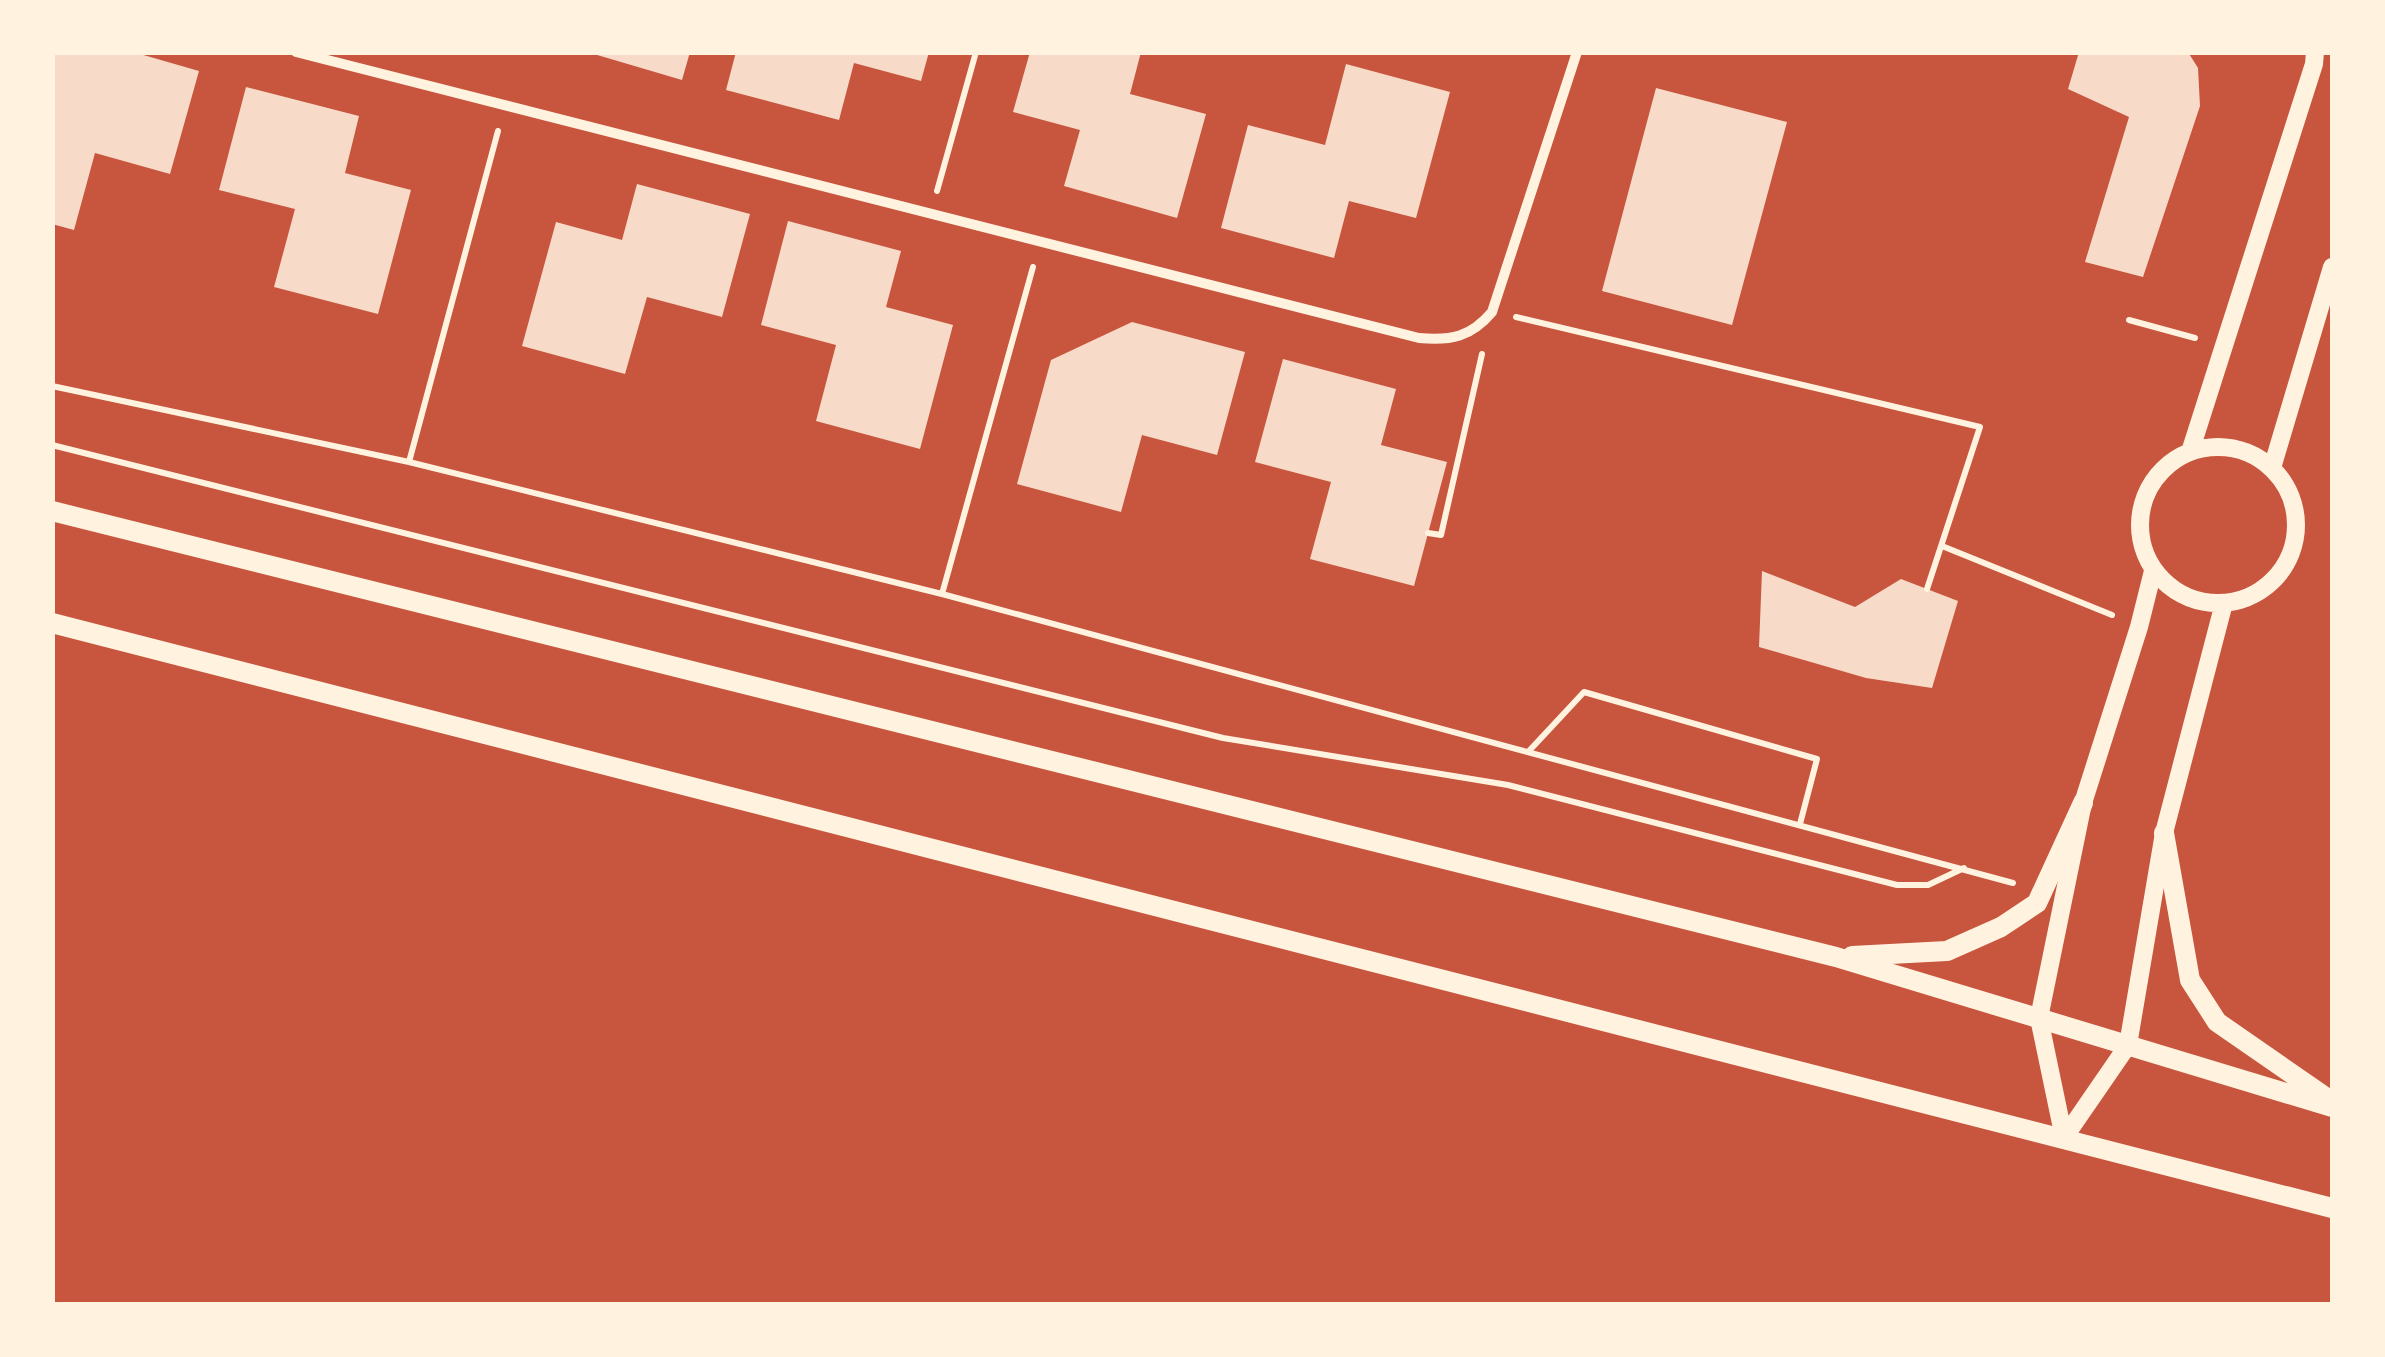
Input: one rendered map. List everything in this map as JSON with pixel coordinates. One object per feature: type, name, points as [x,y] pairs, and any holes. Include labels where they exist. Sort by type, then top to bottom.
[{"type":"main road","points":[[52,511],[1836,957],[2332,1104]]},
{"type":"main road","points":[[52,623],[2332,1208]]},
{"type":"main road","points":[[1836,957],[1947,951],[2001,927],[2037,904],[2084,803]]},
{"type":"main road","points":[[2164,833],[2190,980],[2218,1022],[2332,1104]]},
{"type":"street","points":[[296,52],[1419,338],[1441,340],[1461,338],[1479,328],[1492,312],[1577,52]]},
{"type":"street","points":[[2190,452],[2226,347],[2315,52]]},
{"type":"street","points":[[2272,468],[2332,267]]},
{"type":"street","points":[[2211,446],[2254,455],[2272,468],[2286,485],[2296,526],[2285,566],[2269,584],[2248,597],[2224,603],[2197,601],[2173,589],[2153,571],[2138,526],[2142,502],[2160,471],[2190,452],[2211,446]]},
{"type":"street","points":[[2064,1138],[2039,1018],[2084,803],[2153,571]]},
{"type":"street","points":[[2064,1138],[2128,1045],[2164,833],[2224,603]]},
{"type":"path","points":[[930,214],[976,52]]},
{"type":"path","points":[[409,462],[504,106]]},
{"type":"path","points":[[942,594],[1040,242]]},
{"type":"path","points":[[1428,533],[1441,535],[1492,312],[1980,427],[1927,589]]},
{"type":"path","points":[[2129,320],[2226,347]]},
{"type":"path","points":[[52,386],[409,462],[942,594],[2011,881],[2037,904]]},
{"type":"path","points":[[52,445],[1223,738],[1508,785],[1897,885],[1928,885],[1964,868]]},
{"type":"path","points":[[1942,546],[2139,626]]},
{"type":"path","points":[[1529,752],[1584,692],[1817,759],[1800,824]]},
{"type":"building","points":[[59,52],[133,52],[199,71],[170,174],[95,153],[74,230],[52,224],[52,56]]},
{"type":"building","points":[[587,52],[690,52],[682,80]]},
{"type":"building","points":[[736,52],[929,52],[921,81],[854,63],[839,120],[726,90]]},
{"type":"building","points":[[1030,52],[1141,52],[1130,94],[1206,114],[1177,218],[1064,186],[1080,130],[1013,112]]},
{"type":"building","points":[[2079,52],[2188,52],[2198,68],[2200,106],[2143,277],[2085,262],[2129,117],[2068,89]]},
{"type":"building","points":[[1346,64],[1450,92],[1416,218],[1349,201],[1334,258],[1221,228],[1248,125],[1325,145]]},
{"type":"building","points":[[246,87],[359,116],[345,173],[411,190],[378,314],[274,287],[295,209],[219,190]]},
{"type":"building","points":[[1656,88],[1787,122],[1732,325],[1602,291]]},
{"type":"building","points":[[637,184],[750,214],[722,317],[647,297],[625,374],[522,346],[556,222],[622,240]]},
{"type":"building","points":[[788,221],[901,251],[886,307],[953,325],[920,449],[816,421],[836,345],[761,325]]},
{"type":"building","points":[[1132,322],[1245,352],[1217,455],[1142,435],[1121,512],[1017,484],[1051,360]]},
{"type":"building","points":[[1283,359],[1396,389],[1381,445],[1447,462],[1414,586],[1310,559],[1331,482],[1255,462]]},
{"type":"building","points":[[1762,571],[1855,607],[1901,579],[1958,601],[1932,688],[1866,678],[1759,647]]}]
